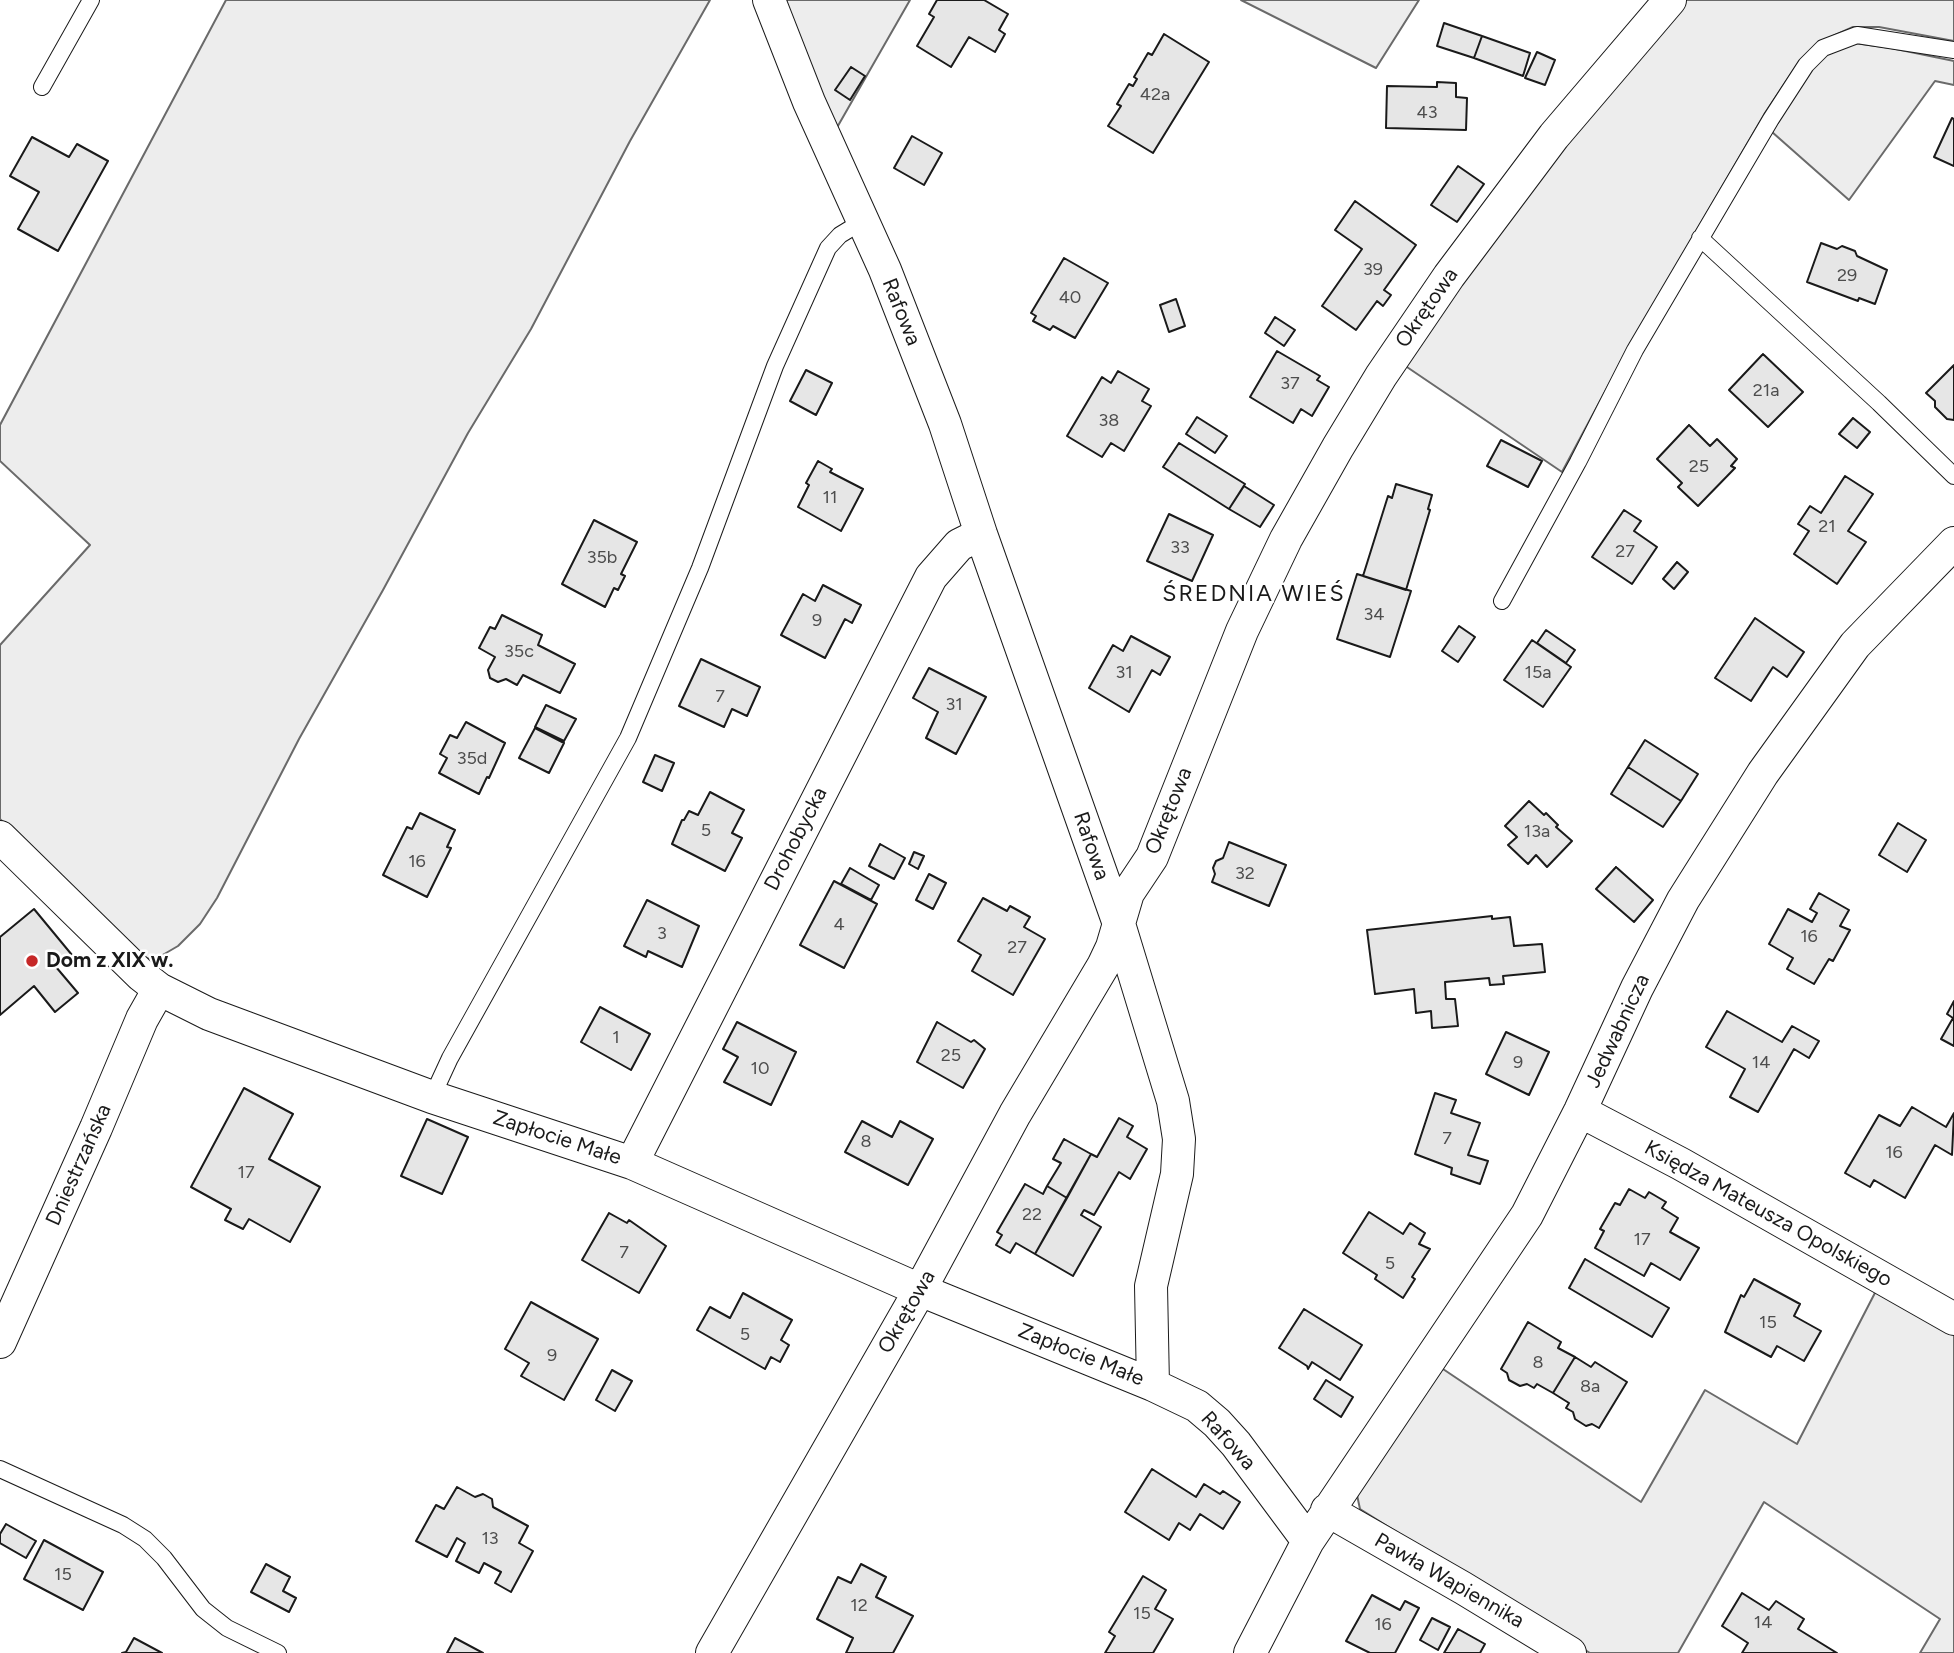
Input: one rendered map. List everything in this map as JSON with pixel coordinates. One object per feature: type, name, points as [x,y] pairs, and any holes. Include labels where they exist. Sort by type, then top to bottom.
[{"type":"street","name":"Rafowa","points":[[769,0],[809,102],[905,319],[945,424],[1119,925],[1173,1101],[1179,1139],[1177,1174],[1152,1286],[1153,1385],[1197,1406],[1217,1423],[1236,1444],[1308,1541]]},
{"type":"street","name":"Okrętowa","points":[[712,1653],[920,1290],[1015,1114],[1103,966],[1129,893],[1152,857],[1242,631],[1286,539],[1345,435],[1381,376],[1457,265],[1554,136],[1670,0]]},
{"type":"street","name":"Drohobycka","points":[[632,1163],[931,577],[959,545],[981,534]]},
{"type":"street","name":"Jedwabnicza","points":[[1308,1541],[1527,1215],[1580,1111],[1637,988],[1683,900],[1763,773],[1855,645],[1954,543]]},
{"type":"street","name":"Zapłocie Małe","points":[[0,837],[141,975],[159,989],[209,1014],[432,1097],[632,1163],[920,1290],[1153,1385]]},
{"type":"street","name":"Dniestrzańska","points":[[0,1342],[142,1019],[159,989]]},
{"type":"street","name":"Księdza Mateusza Opolskiego","points":[[1580,1111],[1681,1164],[1954,1320]]},
{"type":"street","name":"Pawła Wapiennika","points":[[1327,1510],[1570,1653]]},
{"type":"street","points":[[1250,1653],[1308,1541]]},
{"type":"lane","points":[[42,87],[91,0]]},
{"type":"lane","points":[[1502,601],[1635,350],[1806,65],[1824,48],[1857,34],[1954,50]]},
{"type":"lane","points":[[432,1097],[450,1058],[628,738],[700,568],[775,366],[828,248],[840,235],[863,220]]},
{"type":"lane","points":[[1700,238],[1880,403],[1954,476]]},
{"type":"lane","points":[[0,1469],[123,1525],[145,1539],[164,1558],[203,1609],[227,1628],[278,1653]]},
{"type":"shaded area","points":[[226,0],[710,0],[630,141],[531,329],[468,433],[299,739],[217,898],[200,924],[178,946],[154,960],[142,957],[0,819],[0,645],[90,545],[0,461],[0,425]]},
{"type":"shaded area","points":[[782,0],[910,0],[835,131]]},
{"type":"shaded area","points":[[1241,0],[1419,0],[1376,68]]},
{"type":"shaded area","points":[[1682,0],[1954,0],[1954,41],[1879,27],[1853,27],[1822,41],[1801,59],[1765,113],[1629,347],[1562,472],[1401,363],[1454,282]]},
{"type":"shaded area","points":[[1854,43],[1954,61],[1954,85],[1935,81],[1849,200],[1772,132],[1809,70],[1828,54]]},
{"type":"shaded area","points":[[1878,1287],[1954,1329],[1954,1653],[1920,1653],[1940,1619],[1764,1502],[1678,1653],[1590,1653],[1360,1509],[1357,1495],[1440,1367],[1641,1502],[1705,1390],[1797,1444]]},
{"type":"building","points":[[937,0],[984,0],[1008,14],[999,30],[1005,34],[995,52],[969,37],[951,67],[917,46],[934,17],[929,14]]},
{"type":"building","points":[[1444,23],[1482,36],[1474,58],[1437,46]]},
{"type":"building","points":[[1164,34],[1209,62],[1153,153],[1108,126],[1121,106],[1117,104],[1129,84],[1133,86],[1137,79],[1134,77],[1148,53],[1152,55]]},
{"type":"building","points":[[1482,36],[1530,53],[1523,76],[1474,58]]},
{"type":"building","points":[[1537,52],[1555,60],[1545,85],[1525,78]]},
{"type":"building","points":[[851,67],[865,76],[850,100],[835,90]]},
{"type":"building","points":[[1437,82],[1456,83],[1456,97],[1467,98],[1466,130],[1386,128],[1387,86],[1437,87]]},
{"type":"building","points":[[1952,118],[1954,119],[1954,166],[1934,157]]},
{"type":"building","points":[[912,136],[942,153],[924,185],[894,168]]},
{"type":"building","points":[[32,137],[69,157],[77,144],[108,161],[58,251],[18,229],[39,192],[10,176]]},
{"type":"building","points":[[1458,166],[1484,184],[1457,222],[1431,205]]},
{"type":"building","points":[[1355,201],[1416,245],[1384,290],[1391,295],[1383,306],[1377,301],[1356,330],[1322,306],[1362,249],[1335,230]]},
{"type":"building","points":[[1821,243],[1837,249],[1842,246],[1855,251],[1857,256],[1887,270],[1875,304],[1859,298],[1858,301],[1807,282]]},
{"type":"building","points":[[1064,258],[1108,283],[1075,338],[1053,326],[1050,330],[1033,321],[1036,316],[1031,313]]},
{"type":"building","points":[[1176,299],[1185,326],[1169,332],[1160,305]]},
{"type":"building","points":[[1275,317],[1295,330],[1284,346],[1265,333]]},
{"type":"building","points":[[1277,351],[1320,376],[1317,380],[1329,387],[1312,416],[1301,409],[1293,423],[1250,397]]},
{"type":"building","points":[[1763,354],[1803,392],[1768,427],[1729,390]]},
{"type":"building","points":[[1954,365],[1954,420],[1947,419],[1926,393]]},
{"type":"building","points":[[806,370],[832,383],[816,415],[790,401]]},
{"type":"building","points":[[1118,371],[1149,389],[1142,401],[1151,406],[1124,451],[1111,443],[1102,457],[1067,436],[1102,377],[1111,383]]},
{"type":"building","points":[[1197,417],[1227,436],[1215,453],[1186,434]]},
{"type":"building","points":[[1853,418],[1870,432],[1857,448],[1839,434]]},
{"type":"building","points":[[1689,425],[1710,446],[1717,439],[1737,459],[1731,466],[1735,468],[1698,506],[1678,487],[1682,483],[1657,459]]},
{"type":"building","points":[[1501,440],[1542,461],[1528,487],[1487,466]]},
{"type":"building","points":[[1179,443],[1245,484],[1229,509],[1163,467]]},
{"type":"building","points":[[818,461],[832,469],[830,472],[863,489],[841,531],[798,507],[809,485],[806,483]]},
{"type":"building","points":[[1845,476],[1873,494],[1848,531],[1866,542],[1837,584],[1794,554],[1809,531],[1798,524],[1810,506],[1821,513]]},
{"type":"building","points":[[1396,484],[1432,495],[1406,590],[1363,576],[1388,496],[1392,498]]},
{"type":"building","points":[[1244,486],[1274,505],[1260,527],[1229,509]]},
{"type":"building","points":[[1624,510],[1641,521],[1634,531],[1657,547],[1632,584],[1592,557]]},
{"type":"building","points":[[1169,514],[1213,535],[1192,581],[1147,561]]},
{"type":"building","points":[[594,520],[637,542],[621,574],[625,576],[618,590],[614,588],[605,607],[562,584]]},
{"type":"building","points":[[1677,562],[1688,572],[1674,589],[1663,579]]},
{"type":"building","points":[[1357,574],[1411,591],[1390,657],[1337,639]]},
{"type":"building","points":[[823,585],[861,605],[852,623],[845,619],[825,658],[781,635],[803,594],[815,601]]},
{"type":"building","points":[[502,615],[542,635],[538,645],[575,664],[560,693],[523,675],[517,685],[506,679],[498,682],[490,678],[488,670],[495,657],[479,648],[490,627],[495,629]]},
{"type":"building","points":[[1755,618],[1804,652],[1787,677],[1773,667],[1751,701],[1715,678]]},
{"type":"building","points":[[1459,626],[1475,637],[1458,662],[1442,651]]},
{"type":"building","points":[[1546,630],[1575,650],[1566,663],[1537,643]]},
{"type":"building","points":[[1131,636],[1170,657],[1160,675],[1152,670],[1129,712],[1089,688],[1113,645],[1123,651]]},
{"type":"building","points":[[1532,640],[1571,667],[1543,707],[1504,680]]},
{"type":"building","points":[[701,659],[760,687],[747,716],[732,709],[724,727],[679,706]]},
{"type":"building","points":[[929,668],[986,697],[956,754],[926,738],[938,712],[913,698]]},
{"type":"building","points":[[546,705],[576,719],[564,741],[535,727]]},
{"type":"building","points":[[466,722],[505,743],[479,794],[439,773],[447,758],[440,754],[450,735],[457,738]]},
{"type":"building","points":[[535,728],[564,743],[549,773],[519,758]]},
{"type":"building","points":[[1645,740],[1698,774],[1681,801],[1628,767]]},
{"type":"building","points":[[655,755],[674,763],[662,791],[643,782]]},
{"type":"building","points":[[1628,767],[1681,801],[1663,827],[1611,794]]},
{"type":"building","points":[[710,792],[744,810],[732,833],[742,838],[725,871],[672,844],[682,820],[689,811],[698,815]]},
{"type":"building","points":[[1529,801],[1544,815],[1546,813],[1558,825],[1556,827],[1572,841],[1547,867],[1536,855],[1528,864],[1508,845],[1517,837],[1505,826]]},
{"type":"building","points":[[420,813],[455,830],[447,847],[451,848],[427,897],[383,875],[407,827],[412,829]]},
{"type":"building","points":[[1898,823],[1926,840],[1907,872],[1879,855]]},
{"type":"building","points":[[1229,842],[1286,865],[1269,906],[1212,882],[1215,874],[1213,868],[1216,861],[1223,858]]},
{"type":"building","points":[[880,844],[905,858],[894,879],[869,866]]},
{"type":"building","points":[[914,852],[924,856],[918,869],[909,864]]},
{"type":"building","points":[[1616,867],[1653,900],[1634,922],[1596,889]]},
{"type":"building","points":[[850,868],[879,885],[871,900],[841,884]]},
{"type":"building","points":[[929,874],[946,883],[933,909],[916,900]]},
{"type":"building","points":[[834,881],[877,904],[844,968],[800,945]]},
{"type":"building","points":[[1819,893],[1849,910],[1840,926],[1850,930],[1833,961],[1829,959],[1814,984],[1787,969],[1793,958],[1769,944],[1788,909],[1812,922],[1817,913],[1810,909]]},
{"type":"building","points":[[983,898],[1007,911],[1010,906],[1030,917],[1024,927],[1045,939],[1013,995],[972,971],[981,955],[958,941]]},
{"type":"building","points":[[647,900],[699,926],[682,967],[648,951],[646,957],[624,946]]},
{"type":"building","name":"Dom z XIX w.","points":[[34,909],[72,955],[56,967],[78,993],[55,1012],[34,986],[0,1015],[0,937]]},
{"type":"building","points":[[1492,916],[1492,919],[1510,917],[1514,946],[1542,944],[1545,972],[1503,976],[1504,984],[1490,985],[1489,978],[1445,982],[1446,999],[1455,999],[1458,1026],[1432,1028],[1431,1011],[1416,1013],[1414,989],[1375,994],[1367,930]]},
{"type":"building","points":[[1954,1001],[1954,1046],[1941,1039],[1953,1018],[1947,1014]]},
{"type":"building","points":[[600,1007],[650,1034],[631,1070],[581,1042]]},
{"type":"building","points":[[1727,1011],[1782,1042],[1792,1026],[1819,1041],[1809,1058],[1794,1049],[1758,1112],[1730,1097],[1745,1069],[1706,1047]]},
{"type":"building","points":[[737,1022],[796,1052],[771,1105],[724,1082],[738,1057],[723,1049]]},
{"type":"building","points":[[937,1022],[971,1042],[974,1040],[985,1049],[963,1088],[917,1062]]},
{"type":"building","points":[[1506,1032],[1549,1052],[1529,1095],[1486,1074]]},
{"type":"building","points":[[244,1088],[293,1114],[269,1159],[320,1187],[290,1242],[249,1219],[243,1229],[225,1220],[231,1209],[191,1187]]},
{"type":"building","points":[[1435,1093],[1456,1100],[1451,1113],[1480,1123],[1468,1155],[1488,1161],[1480,1184],[1451,1174],[1452,1168],[1415,1154]]},
{"type":"building","points":[[1912,1107],[1946,1127],[1954,1113],[1952,1155],[1935,1145],[1905,1198],[1874,1180],[1870,1187],[1845,1173],[1879,1115],[1900,1126]]},
{"type":"building","points":[[1119,1118],[1133,1126],[1127,1137],[1147,1149],[1130,1179],[1119,1172],[1094,1215],[1084,1210],[1081,1215],[1101,1227],[1073,1276],[1035,1254],[1091,1154],[1097,1157]]},
{"type":"building","points":[[427,1119],[468,1137],[442,1194],[401,1176]]},
{"type":"building","points":[[862,1121],[892,1137],[900,1121],[933,1139],[908,1185],[845,1152]]},
{"type":"building","points":[[1064,1139],[1091,1154],[1067,1198],[1047,1186],[1061,1163],[1053,1159]]},
{"type":"building","points":[[1025,1184],[1043,1194],[1047,1186],[1067,1198],[1035,1254],[1016,1243],[1010,1253],[996,1245],[1002,1235],[997,1232]]},
{"type":"building","points":[[1629,1189],[1645,1198],[1649,1192],[1666,1202],[1662,1208],[1678,1218],[1670,1232],[1699,1248],[1680,1280],[1651,1263],[1644,1276],[1595,1248],[1604,1231],[1600,1229],[1615,1203],[1620,1205]]},
{"type":"building","points":[[1369,1212],[1403,1234],[1410,1223],[1425,1233],[1419,1244],[1430,1249],[1412,1277],[1415,1279],[1403,1298],[1375,1279],[1377,1275],[1343,1253]]},
{"type":"building","points":[[609,1213],[627,1223],[629,1220],[666,1246],[639,1293],[582,1260]]},
{"type":"building","points":[[1585,1259],[1669,1308],[1652,1337],[1569,1288]]},
{"type":"building","points":[[1754,1279],[1800,1304],[1794,1316],[1821,1331],[1804,1361],[1777,1346],[1771,1357],[1725,1332],[1741,1295],[1744,1297]]},
{"type":"building","points":[[743,1293],[792,1320],[781,1340],[789,1345],[780,1362],[771,1357],[765,1369],[697,1330],[710,1307],[730,1318]]},
{"type":"building","points":[[531,1302],[598,1339],[564,1400],[521,1376],[529,1363],[505,1349]]},
{"type":"building","points":[[1304,1309],[1362,1345],[1340,1380],[1312,1362],[1308,1369],[1279,1348]]},
{"type":"building","points":[[1528,1322],[1561,1342],[1558,1348],[1575,1357],[1553,1393],[1537,1384],[1534,1388],[1527,1384],[1520,1386],[1509,1380],[1507,1373],[1501,1369]]},
{"type":"building","points":[[1575,1357],[1591,1367],[1595,1362],[1627,1382],[1599,1428],[1592,1424],[1586,1426],[1575,1419],[1573,1412],[1566,1408],[1569,1403],[1553,1393]]},
{"type":"building","points":[[612,1370],[632,1381],[615,1411],[596,1400]]},
{"type":"building","points":[[1326,1380],[1353,1397],[1341,1417],[1314,1399]]},
{"type":"building","points":[[1152,1469],[1196,1497],[1204,1484],[1220,1494],[1223,1491],[1240,1502],[1223,1529],[1200,1514],[1190,1530],[1179,1523],[1169,1540],[1125,1512]]},
{"type":"building","points":[[457,1487],[475,1497],[483,1494],[492,1499],[493,1507],[528,1526],[519,1543],[533,1551],[511,1592],[495,1583],[501,1572],[484,1563],[479,1573],[456,1561],[465,1543],[457,1538],[447,1557],[416,1541],[436,1505],[444,1509]]},
{"type":"building","points":[[6,1524],[36,1541],[26,1558],[0,1543],[0,1534]]},
{"type":"building","points":[[44,1540],[103,1572],[83,1610],[24,1579]]},
{"type":"building","points":[[266,1564],[290,1577],[283,1591],[296,1598],[289,1612],[251,1592]]},
{"type":"building","points":[[861,1564],[886,1577],[876,1597],[913,1616],[893,1653],[846,1653],[853,1638],[817,1619],[838,1577],[851,1583]]},
{"type":"building","points":[[1143,1576],[1166,1590],[1155,1609],[1173,1619],[1153,1653],[1105,1653],[1115,1636],[1109,1632]]},
{"type":"building","points":[[1742,1593],[1769,1610],[1776,1601],[1804,1619],[1798,1629],[1837,1653],[1742,1653],[1748,1643],[1722,1626]]},
{"type":"building","points":[[1372,1595],[1400,1610],[1405,1601],[1419,1608],[1395,1653],[1370,1653],[1346,1641]]},
{"type":"building","points":[[1432,1618],[1450,1627],[1438,1650],[1420,1640]]},
{"type":"building","points":[[1458,1629],[1485,1644],[1480,1653],[1444,1653]]},
{"type":"building","points":[[134,1638],[162,1653],[122,1653],[126,1652]]},
{"type":"building","points":[[455,1638],[483,1653],[447,1653]]},
{"type":"place","name":"Dom z XIX w.","points":[[32,961]]},
{"type":"district","name":"ŚREDNIA WIEŚ","points":[[1254,594]]}]
